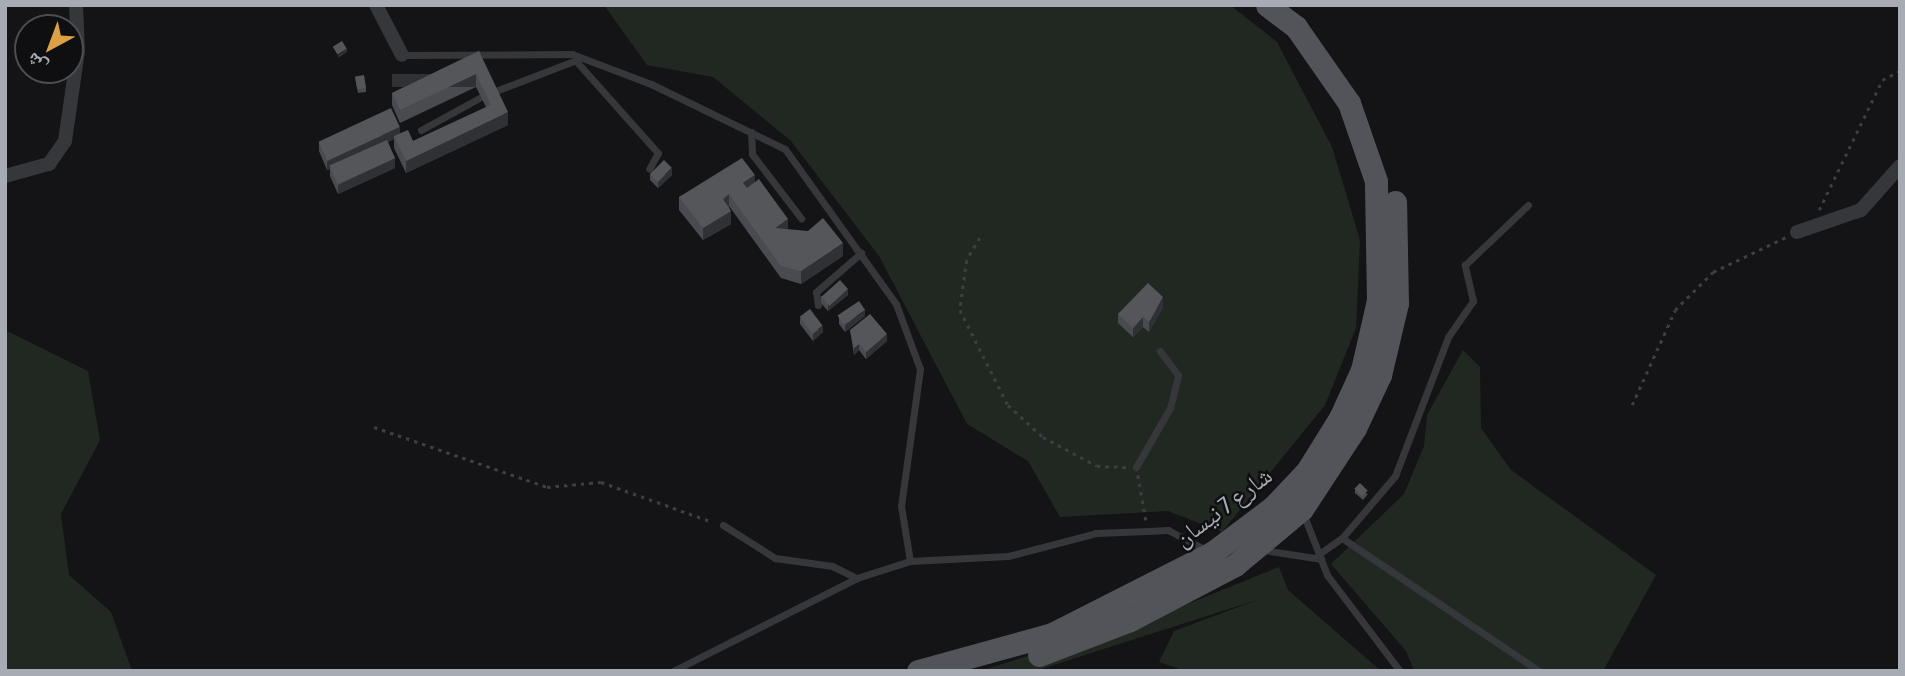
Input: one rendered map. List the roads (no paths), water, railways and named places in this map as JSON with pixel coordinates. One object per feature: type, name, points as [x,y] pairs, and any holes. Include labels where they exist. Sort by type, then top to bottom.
[{"type":"main road","name":"شارع 7 نيسان","points":[[918,671],[1052,634],[1212,553],[1273,507],[1307,471],[1362,370],[1378,300],[1376,181],[1349,103],[1296,27],[1268,5]]},
{"type":"main road","name":"شارع 7 نيسان","points":[[990,671],[1130,620],[1235,565],[1302,509],[1355,428],[1380,375],[1397,303],[1397,220],[1391,178],[1363,96],[1308,16],[1293,5]]},
{"type":"street","points":[[5,176],[49,164],[65,141],[78,51],[76,5]]},
{"type":"street","points":[[376,5],[402,55]]},
{"type":"street","points":[[1797,232],[1861,210],[1900,166]]},
{"type":"lane","points":[[402,55],[579,59],[785,149],[896,304],[920,369],[901,506],[910,561]]},
{"type":"lane","points":[[493,92],[579,59]]},
{"type":"lane","points":[[579,59],[658,152],[649,169]]},
{"type":"lane","points":[[422,130],[481,97]]},
{"type":"lane","points":[[751,132],[752,154],[801,218]]},
{"type":"lane","points":[[1254,549],[1320,556],[1342,538],[1395,476],[1448,337],[1473,301],[1465,265],[1528,205]]},
{"type":"lane","points":[[818,305],[816,292],[861,253]]},
{"type":"lane","points":[[1136,467],[1170,408],[1178,374],[1160,352]]},
{"type":"lane","points":[[1302,509],[1320,556],[1400,671]]},
{"type":"lane","points":[[723,525],[775,558],[832,566],[858,578]]},
{"type":"lane","points":[[673,671],[858,578],[910,561],[1009,556],[1096,533],[1168,530],[1235,565]]},
{"type":"lane","points":[[1342,538],[1539,671]]}]
